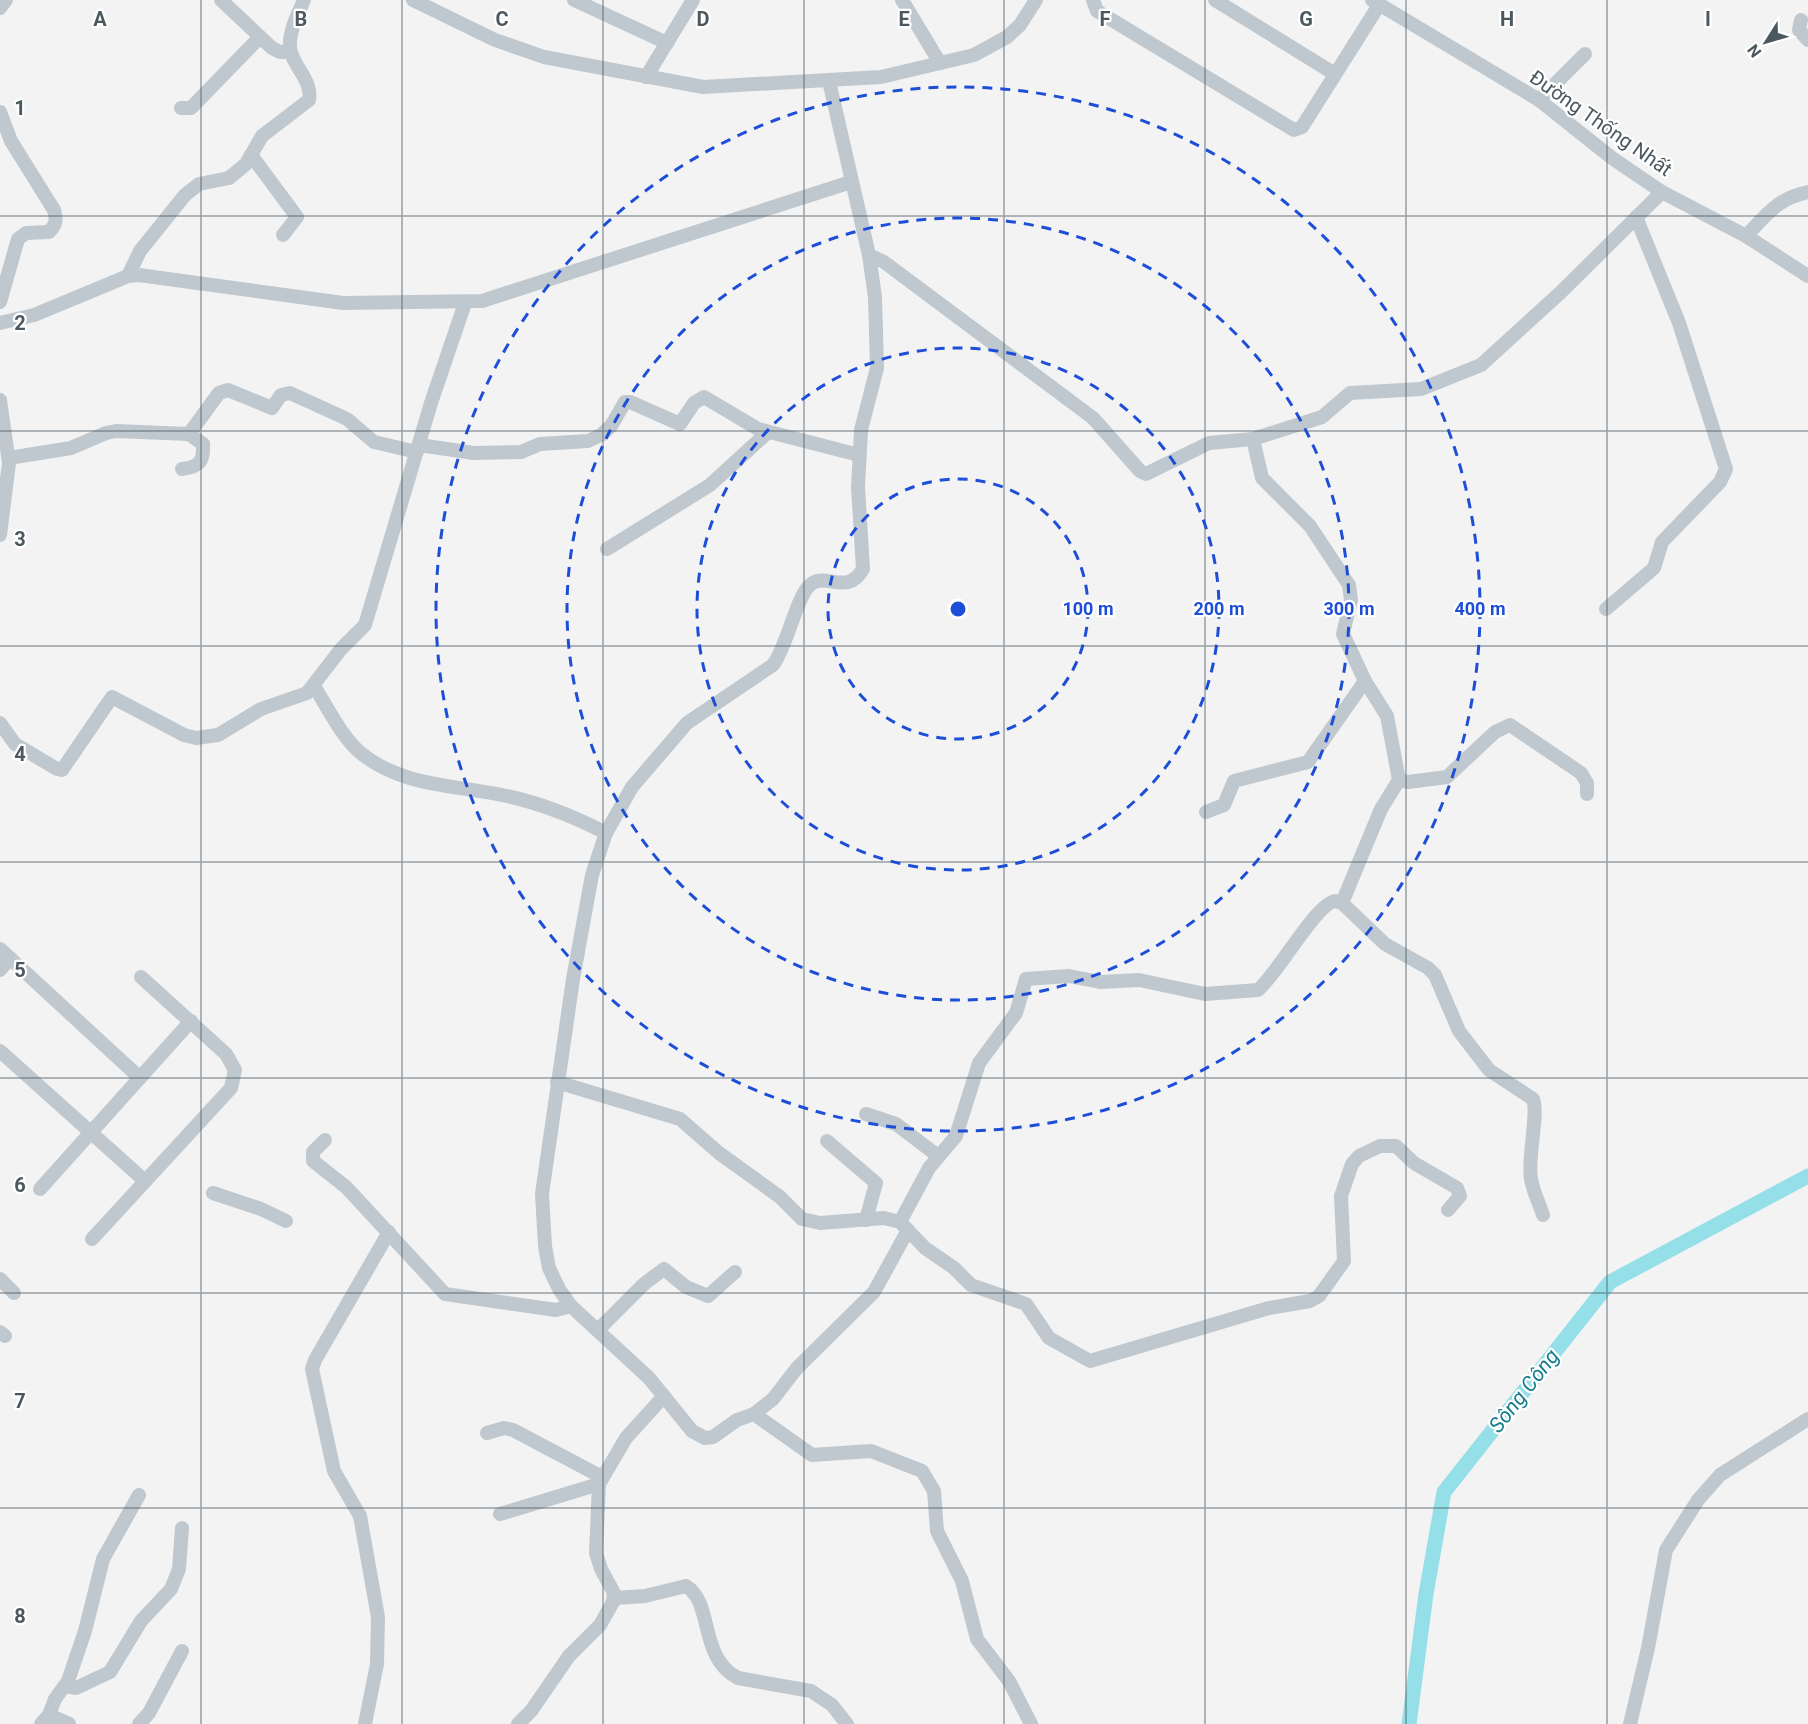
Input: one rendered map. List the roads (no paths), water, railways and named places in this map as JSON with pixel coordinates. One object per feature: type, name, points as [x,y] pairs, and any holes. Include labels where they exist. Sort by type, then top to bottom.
[{"type":"street","points":[[0,8],[6,0]]},
{"type":"street","points":[[221,0],[276,51],[290,52]]},
{"type":"street","points":[[128,276],[140,251],[184,195],[199,184],[229,178],[246,164],[262,136],[309,100],[309,86],[290,52],[290,36],[304,0]]},
{"type":"street","points":[[413,0],[434,5],[522,50],[703,87],[891,76],[974,55],[1007,37],[1020,25],[1036,0]]},
{"type":"street","points":[[574,0],[667,43]]},
{"type":"street","points":[[646,77],[693,0]]},
{"type":"street","points":[[902,0],[940,63]]},
{"type":"street","points":[[1093,0],[1097,11],[1294,130],[1302,127],[1376,2]]},
{"type":"street","points":[[1215,0],[1335,74]]},
{"type":"street","name":"Đường Thống Nhất","points":[[1376,2],[1539,100],[1605,153],[1662,192],[1746,236],[1808,276]]},
{"type":"street","points":[[1801,20],[1799,30],[1808,40]]},
{"type":"street","points":[[181,108],[191,108],[260,37]]},
{"type":"street","points":[[1539,100],[1585,54]]},
{"type":"street","points":[[829,81],[869,255],[875,297],[877,368],[861,430],[858,501],[863,569],[859,577],[845,584],[818,581],[807,588],[781,656],[773,665],[687,723],[632,788],[606,833],[592,875],[557,1082],[542,1194],[542,1220],[549,1268],[571,1306],[664,1396],[692,1431],[705,1438],[713,1437],[736,1420],[754,1414],[773,1400],[797,1368],[868,1299],[904,1226],[911,1197],[938,1156],[956,1136],[979,1063],[1016,1013],[1026,979],[1069,976],[1101,982],[1139,980],[1205,994],[1258,990],[1280,966],[1324,905],[1335,901],[1342,903],[1385,944],[1428,968],[1435,975],[1459,1030],[1483,1061],[1496,1076],[1533,1099],[1535,1106],[1532,1123],[1531,1178],[1544,1215]]},
{"type":"street","points":[[0,112],[11,141],[57,218],[55,226],[49,232],[26,233],[18,239],[0,302]]},
{"type":"street","points":[[252,155],[297,217],[283,235]]},
{"type":"street","points":[[0,323],[34,315],[128,276],[148,276],[343,303],[465,303],[497,297],[851,182]]},
{"type":"street","points":[[869,255],[884,262],[1093,418],[1140,471],[1146,474],[1209,442],[1253,439],[1322,417],[1350,393],[1422,389],[1481,365],[1560,293],[1662,192]]},
{"type":"street","points":[[1746,236],[1778,203],[1793,195],[1808,192]]},
{"type":"street","points":[[1606,609],[1653,568],[1662,542],[1720,482],[1726,469],[1679,324],[1636,217]]},
{"type":"street","points":[[0,723],[15,744],[57,770],[62,770],[112,697],[184,735],[208,738],[238,725],[261,710],[299,697],[314,686],[341,649],[365,625],[465,303]]},
{"type":"street","points":[[189,434],[223,390],[233,391],[272,408],[281,395],[290,393],[347,419],[374,442],[418,449],[474,453],[521,452],[540,444],[588,441],[601,435],[611,426],[625,402],[630,402],[680,424],[694,403],[704,397],[768,432],[860,455]]},
{"type":"street","points":[[0,400],[9,458],[0,536]]},
{"type":"street","points":[[9,458],[71,448],[116,431],[189,434],[203,444],[201,463],[196,467],[182,469]]},
{"type":"street","points":[[607,549],[710,485],[768,432]]},
{"type":"street","points":[[1253,439],[1262,478],[1310,526],[1349,585],[1351,600],[1343,634],[1365,681],[1387,716],[1399,780],[1381,808],[1342,903]]},
{"type":"street","points":[[1206,812],[1224,805],[1234,781],[1308,762],[1365,681]]},
{"type":"street","points":[[314,686],[350,741],[374,762],[421,782],[504,795],[570,815],[606,833]]},
{"type":"street","points":[[1399,780],[1408,782],[1447,777],[1495,732],[1510,724],[1581,774],[1587,783],[1587,794]]},
{"type":"street","points":[[0,970],[5,954],[140,1078]]},
{"type":"street","points":[[92,1239],[231,1088],[236,1070],[226,1054],[141,977]]},
{"type":"street","points":[[40,1189],[191,1021]]},
{"type":"street","points":[[0,1051],[145,1181]]},
{"type":"street","points":[[557,1082],[680,1119],[719,1153],[780,1197],[802,1219],[820,1223],[884,1218],[904,1226],[924,1248],[954,1268],[971,1285],[1026,1304],[1049,1338],[1090,1361],[1269,1308],[1310,1301],[1319,1296],[1344,1261],[1341,1205],[1344,1182],[1352,1164],[1359,1156],[1380,1146],[1396,1146],[1414,1163],[1457,1188],[1460,1196],[1448,1210]]},
{"type":"street","points":[[866,1114],[896,1124],[938,1156]]},
{"type":"street","points":[[325,1140],[313,1152],[313,1161],[346,1187],[445,1294],[556,1310],[571,1306]]},
{"type":"street","points":[[827,1141],[876,1184],[866,1220]]},
{"type":"street","points":[[213,1193],[261,1209],[286,1221]]},
{"type":"street","points":[[365,1724],[377,1664],[378,1617],[360,1516],[334,1471],[312,1369],[389,1232]]},
{"type":"street","points":[[598,1330],[644,1284],[664,1269],[680,1283],[708,1296],[735,1272]]},
{"type":"street","points":[[0,1279],[14,1293]]},
{"type":"street","points":[[615,1598],[596,1553],[601,1480],[626,1437],[664,1396]]},
{"type":"street","points":[[754,1414],[812,1455],[871,1451],[922,1471],[934,1491],[937,1531],[962,1581],[977,1639],[1009,1681],[1032,1724]]},
{"type":"street","points":[[1630,1724],[1648,1648],[1666,1550],[1698,1500],[1720,1474],[1808,1419]]},
{"type":"street","points":[[487,1433],[504,1428],[513,1430],[601,1480]]},
{"type":"street","points":[[500,1514],[601,1480]]},
{"type":"street","points":[[69,1724],[45,1719],[55,1699],[65,1686],[85,1631],[103,1558],[139,1495]]},
{"type":"street","points":[[65,1686],[76,1688],[110,1672],[141,1621],[171,1589],[179,1569],[182,1528]]},
{"type":"street","points":[[615,1598],[645,1596],[686,1586],[697,1597],[713,1651],[727,1672],[738,1678],[811,1691],[832,1705],[847,1724]]},
{"type":"street","points":[[518,1724],[531,1711],[569,1656],[600,1625],[615,1598]]},
{"type":"street","points":[[139,1724],[149,1713],[182,1650]]},
{"type":"waterway","name":"Sông Công","points":[[1409,1724],[1426,1594],[1444,1492],[1610,1282],[1808,1176]]}]
